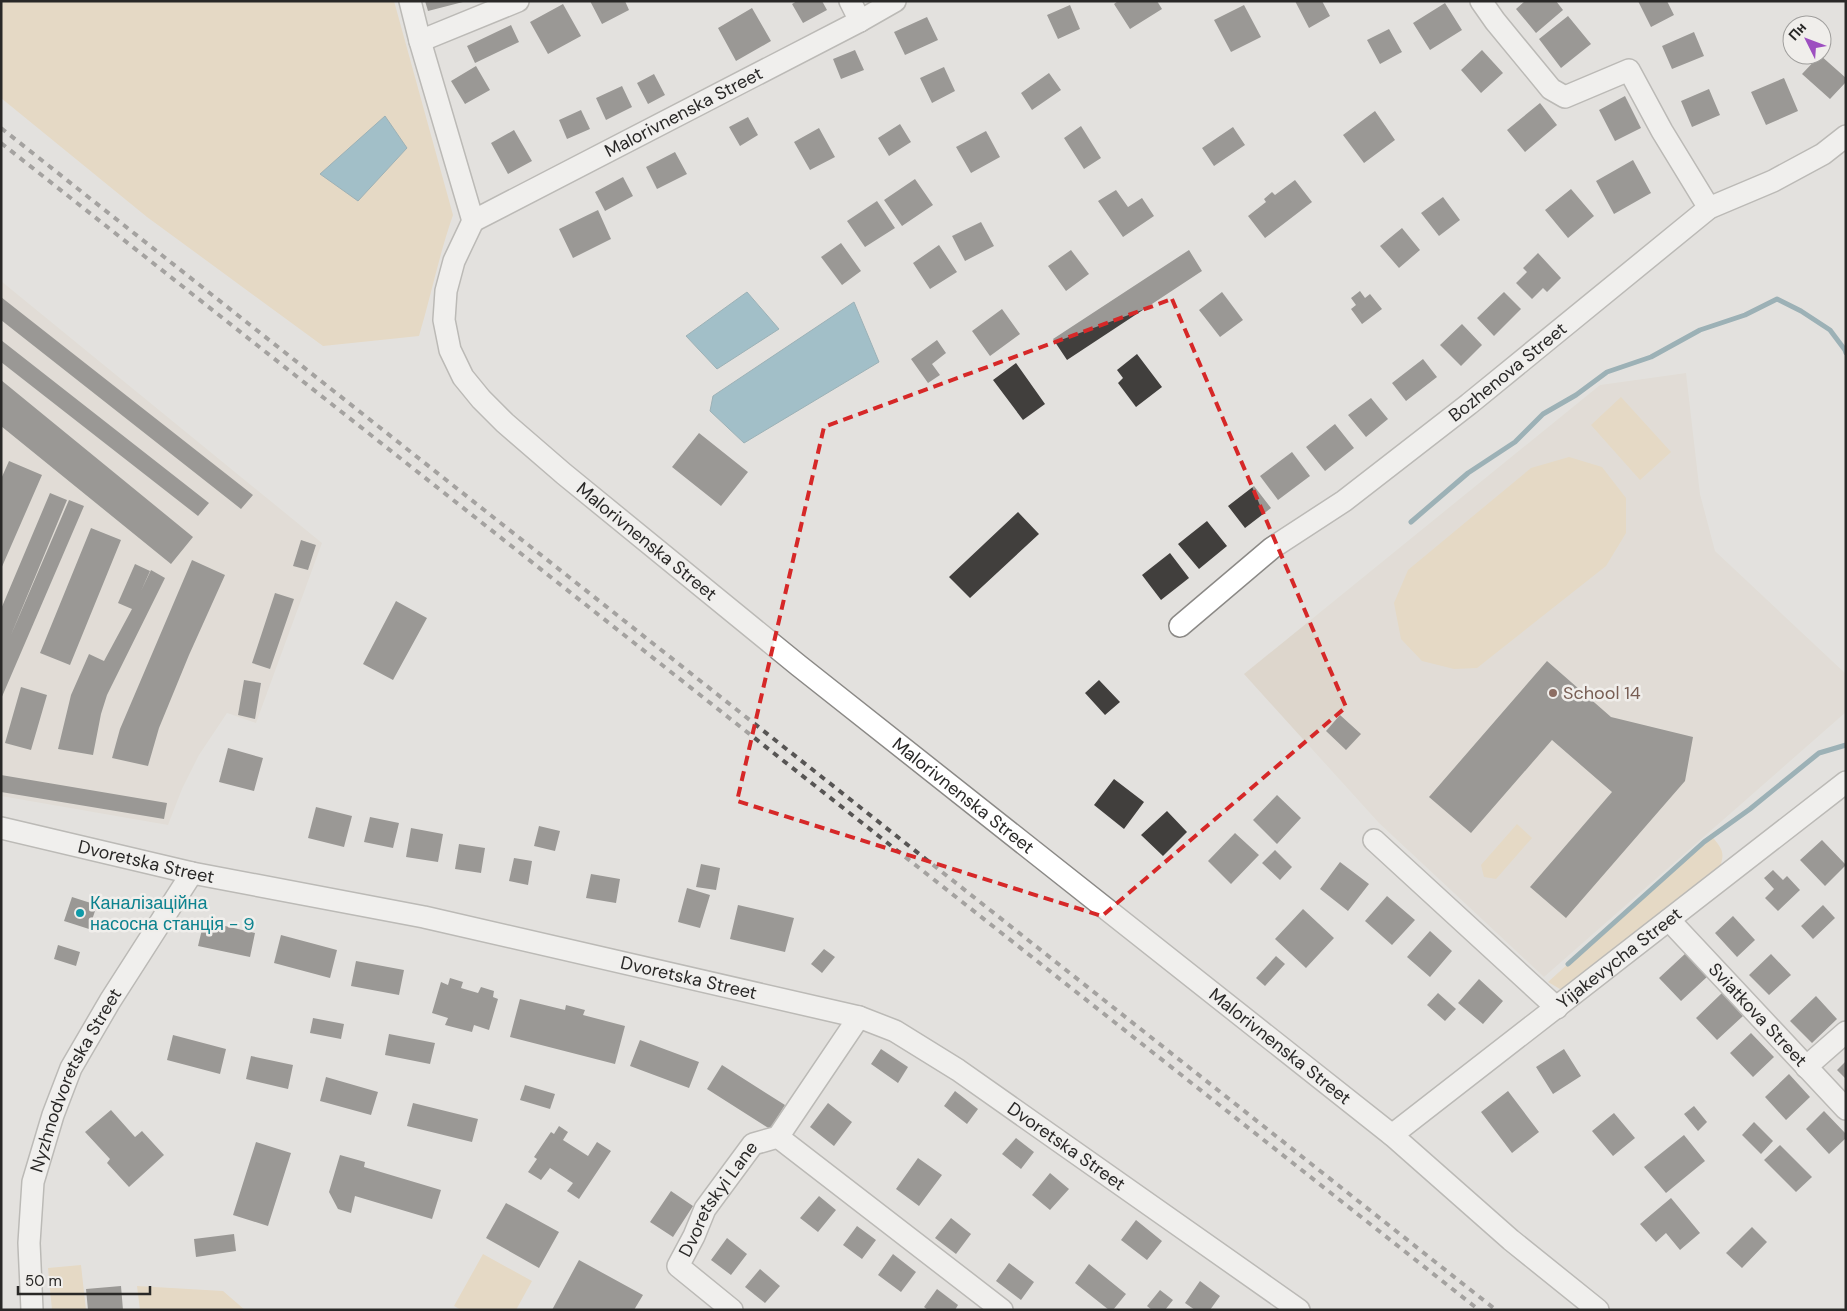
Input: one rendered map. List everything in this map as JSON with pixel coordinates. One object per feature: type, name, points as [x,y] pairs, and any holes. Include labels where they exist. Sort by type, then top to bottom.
[{"type":"street","points":[[410,1],[473,221]]},
{"type":"street","points":[[420,41],[518,1]]},
{"type":"street","points":[[850,1],[860,21]]},
{"type":"street","name":"Malorivnenska Street","points":[[895,1],[860,21],[473,221],[454,261],[446,291],[444,320],[450,350],[463,377],[487,405],[564,474],[684,573],[1392,1135],[1511,1240],[1598,1310]]},
{"type":"street","points":[[1481,1],[1550,89],[1565,97],[1629,70],[1662,131],[1709,208]]},
{"type":"street","name":"Bozhenova Street","points":[[1180,626],[1272,548],[1344,501],[1469,404],[1709,208],[1773,181],[1823,154],[1846,136]]},
{"type":"street","name":"Yijakevycha Street","points":[[1392,1135],[1846,782]]},
{"type":"street","name":"Dvoretska Street","points":[[1,828],[192,873],[424,917],[859,1017],[895,1031],[958,1070],[1298,1310]]},
{"type":"street","points":[[1374,840],[1557,1008]]},
{"type":"street","name":"Nyzhnodvoretska Street","points":[[32,1310],[29,1243],[33,1182],[53,1115],[71,1068],[110,1001],[192,873]]},
{"type":"street","name":"Sviatkova Street","points":[[1669,920],[1846,1110]]},
{"type":"street","name":"Dvoretskyi Lane","points":[[732,1310],[678,1266],[694,1236],[705,1209],[754,1144],[778,1137],[859,1017]]},
{"type":"street","points":[[1806,1067],[1846,1032]]},
{"type":"street","points":[[778,1137],[1002,1310]]},
{"type":"highlighted area","points":[[1172,299],[1346,707],[1102,916],[737,801],[824,427]]},
{"type":"shaded area","points":[[1,1],[394,1],[453,215],[443,245],[419,336],[323,346],[147,217],[1,98]]},
{"type":"shaded area","points":[[1,281],[322,543],[256,723],[227,713],[199,755],[182,789],[168,825],[1,796]]},
{"type":"shaded area","name":"School 14","points":[[1686,373],[1700,494],[1715,551],[1846,674],[1846,712],[1544,977],[1379,823],[1244,674],[1600,385]]},
{"type":"shaded area","points":[[1621,397],[1671,452],[1640,480],[1591,425]]},
{"type":"shaded area","points":[[1569,457],[1602,467],[1626,498],[1626,533],[1606,566],[1477,668],[1454,669],[1422,661],[1401,639],[1394,603],[1408,570],[1531,468]]},
{"type":"shaded area","points":[[1517,824],[1532,838],[1496,879],[1484,877],[1481,865]]},
{"type":"shaded area","points":[[1711,835],[1722,851],[1719,869],[1566,988],[1560,989],[1548,982]]},
{"type":"shaded area","points":[[483,1254],[532,1281],[516,1310],[461,1310],[454,1306]]},
{"type":"shaded area","points":[[81,1265],[86,1310],[52,1310],[48,1268]]},
{"type":"shaded area","points":[[137,1286],[223,1291],[245,1310],[140,1310]]},
{"type":"water","points":[[385,116],[407,148],[358,201],[320,174]]},
{"type":"water","points":[[747,292],[779,329],[717,369],[686,336]]},
{"type":"water","points":[[854,302],[879,362],[744,443],[710,411],[713,396]]},
{"type":"building","points":[[425,1],[463,1],[463,2],[428,11]]},
{"type":"building","points":[[590,1],[625,1],[629,10],[602,24]]},
{"type":"building","points":[[797,1],[822,1],[827,10],[803,23],[792,4]]},
{"type":"building","points":[[1118,1],[1157,1],[1162,9],[1130,29],[1114,4]]},
{"type":"building","points":[[1295,1],[1322,1],[1330,16],[1309,28]]},
{"type":"building","points":[[1525,1],[1556,1],[1563,10],[1536,33],[1516,9]]},
{"type":"building","points":[[1638,1],[1667,1],[1674,15],[1651,27]]},
{"type":"building","points":[[1445,3],[1462,30],[1430,50],[1413,23]]},
{"type":"building","points":[[563,4],[581,36],[548,54],[530,22]]},
{"type":"building","points":[[1070,5],[1080,29],[1058,39],[1047,15]]},
{"type":"building","points":[[1244,5],[1261,37],[1231,52],[1214,20]]},
{"type":"building","points":[[752,8],[771,41],[736,61],[718,28]]},
{"type":"building","points":[[1568,16],[1591,44],[1561,68],[1539,39]]},
{"type":"building","points":[[927,17],[938,40],[905,55],[894,32]]},
{"type":"building","points":[[511,25],[519,42],[475,63],[467,46]]},
{"type":"building","points":[[1389,29],[1402,52],[1380,64],[1367,40]]},
{"type":"building","points":[[1694,32],[1704,56],[1672,69],[1662,46]]},
{"type":"building","points":[[855,50],[864,70],[841,79],[833,59]]},
{"type":"building","points":[[1482,50],[1503,73],[1481,93],[1461,70]]},
{"type":"building","points":[[1811,65],[1831,65],[1846,78],[1846,82],[1830,99],[1802,74]]},
{"type":"building","points":[[476,66],[490,90],[465,104],[451,81]]},
{"type":"building","points":[[944,67],[955,91],[932,103],[920,78]]},
{"type":"building","points":[[1049,73],[1061,90],[1032,110],[1021,93]]},
{"type":"building","points":[[654,74],[665,95],[648,104],[637,83]]},
{"type":"building","points":[[1784,78],[1798,111],[1766,125],[1751,92]]},
{"type":"building","points":[[622,86],[632,107],[606,120],[596,98]]},
{"type":"building","points":[[1709,89],[1720,115],[1692,127],[1681,101]]},
{"type":"building","points":[[1625,96],[1641,128],[1615,141],[1599,110]]},
{"type":"building","points":[[1540,103],[1557,125],[1525,152],[1507,130]]},
{"type":"building","points":[[581,110],[590,129],[567,139],[559,120]]},
{"type":"building","points":[[1375,111],[1395,140],[1364,163],[1343,135]]},
{"type":"building","points":[[748,117],[758,135],[740,146],[729,127]]},
{"type":"building","points":[[900,124],[911,142],[889,156],[878,138]]},
{"type":"building","points":[[1081,126],[1101,158],[1084,169],[1064,138]]},
{"type":"building","points":[[1233,127],[1245,145],[1214,166],[1202,148]]},
{"type":"building","points":[[819,128],[835,157],[810,170],[794,142]]},
{"type":"building","points":[[514,130],[532,161],[508,174],[491,143]]},
{"type":"building","points":[[986,131],[1000,157],[971,173],[956,147]]},
{"type":"building","points":[[675,152],[687,174],[657,189],[646,167]]},
{"type":"building","points":[[1633,160],[1651,193],[1614,214],[1596,181]]},
{"type":"building","points":[[623,177],[633,196],[605,211],[595,192]]},
{"type":"building","points":[[915,179],[933,205],[902,226],[884,200]]},
{"type":"building","points":[[1295,180],[1312,202],[1265,238],[1248,216],[1266,202],[1264,199],[1272,192],[1275,195]]},
{"type":"building","points":[[1571,189],[1594,216],[1568,238],[1545,210]]},
{"type":"building","points":[[1116,190],[1128,207],[1142,198],[1154,216],[1123,237],[1098,201]]},
{"type":"building","points":[[1443,197],[1460,220],[1439,236],[1421,213]]},
{"type":"building","points":[[877,201],[895,228],[865,247],[847,221]]},
{"type":"building","points":[[598,210],[611,239],[573,258],[559,229]]},
{"type":"building","points":[[981,222],[994,246],[965,261],[952,236]]},
{"type":"building","points":[[1402,228],[1420,250],[1399,268],[1380,246]]},
{"type":"building","points":[[841,243],[861,271],[842,285],[821,257]]},
{"type":"building","points":[[939,245],[957,272],[930,289],[913,263]]},
{"type":"building","points":[[1071,250],[1089,274],[1066,291],[1048,266]]},
{"type":"building","points":[[1189,250],[1202,271],[1067,360],[1053,339]]},
{"type":"building","points":[[1538,253],[1561,278],[1547,292],[1543,288],[1532,299],[1516,283],[1527,272],[1523,268]]},
{"type":"building","points":[[1360,291],[1365,298],[1370,294],[1382,309],[1362,324],[1351,309],[1356,305],[1351,298]]},
{"type":"building","points":[[1222,292],[1243,320],[1220,337],[1199,310]]},
{"type":"building","points":[[1504,292],[1521,309],[1494,336],[1477,318]]},
{"type":"building","points":[[1,297],[253,495],[241,509],[1,320]]},
{"type":"building","points":[[1002,309],[1020,334],[990,356],[972,331]]},
{"type":"building","points":[[1462,324],[1482,345],[1461,366],[1440,345]]},
{"type":"building","points":[[1,340],[209,503],[198,516],[1,362]]},
{"type":"building","points":[[937,340],[946,353],[932,364],[940,375],[928,383],[911,359]]},
{"type":"building","points":[[1137,354],[1162,387],[1136,407],[1118,383],[1123,378],[1117,370]]},
{"type":"building","points":[[1423,359],[1437,377],[1406,401],[1392,383]]},
{"type":"building","points":[[1016,363],[1045,404],[1023,420],[993,380]]},
{"type":"building","points":[[1,380],[193,537],[171,564],[1,426]]},
{"type":"building","points":[[1371,398],[1388,419],[1366,437],[1348,415]]},
{"type":"building","points":[[1335,424],[1354,448],[1325,471],[1306,447]]},
{"type":"building","points":[[699,433],[748,472],[721,506],[672,467]]},
{"type":"building","points":[[1292,452],[1310,476],[1278,500],[1260,476]]},
{"type":"building","points":[[9,461],[42,475],[1,569],[1,479]]},
{"type":"building","points":[[1254,486],[1271,508],[1245,528],[1228,506]]},
{"type":"building","points":[[50,493],[67,500],[11,635],[69,500],[84,506],[1,699],[1,609]]},
{"type":"building","points":[[1018,512],[1039,534],[970,598],[949,577]]},
{"type":"building","points":[[1207,521],[1227,546],[1199,569],[1178,544]]},
{"type":"building","points":[[91,528],[121,540],[70,665],[40,653]]},
{"type":"building","points":[[301,540],[316,545],[308,570],[293,566]]},
{"type":"building","points":[[1170,553],[1189,578],[1161,600],[1142,575]]},
{"type":"building","points":[[192,560],[225,575],[159,728],[148,766],[112,758],[120,729]]},
{"type":"building","points":[[135,564],[150,571],[141,591],[151,570],[165,578],[107,695],[101,714],[93,755],[58,749],[71,695],[89,654],[104,661],[132,609],[118,603]]},
{"type":"building","points":[[275,593],[294,599],[270,669],[252,663]]},
{"type":"building","points":[[396,601],[427,618],[393,680],[363,664]]},
{"type":"building","points":[[1547,661],[1611,717],[1693,737],[1685,781],[1566,918],[1530,887],[1612,792],[1552,740],[1471,833],[1429,797]]},
{"type":"building","points":[[244,680],[261,683],[255,719],[238,715]]},
{"type":"building","points":[[1099,680],[1120,702],[1105,715],[1085,693]]},
{"type":"building","points":[[21,687],[47,695],[31,750],[5,743]]},
{"type":"building","points":[[1340,715],[1361,734],[1346,750],[1326,731]]},
{"type":"building","points":[[228,748],[263,758],[254,791],[219,782]]},
{"type":"building","points":[[1,775],[167,803],[164,819],[1,792]]},
{"type":"building","points":[[1114,779],[1144,802],[1124,829],[1094,805]]},
{"type":"building","points":[[1277,795],[1301,818],[1277,844],[1253,820]]},
{"type":"building","points":[[316,807],[352,816],[344,847],[308,838]]},
{"type":"building","points":[[1167,811],[1187,832],[1163,856],[1141,835]]},
{"type":"building","points":[[370,817],[399,823],[393,848],[364,842]]},
{"type":"building","points":[[539,826],[560,831],[555,851],[534,846]]},
{"type":"building","points":[[411,828],[443,834],[438,862],[406,857]]},
{"type":"building","points":[[1235,833],[1259,855],[1231,884],[1208,861]]},
{"type":"building","points":[[1822,840],[1846,865],[1825,886],[1800,860]]},
{"type":"building","points":[[459,844],[485,848],[481,873],[455,869]]},
{"type":"building","points":[[1275,850],[1292,867],[1280,880],[1262,863]]},
{"type":"building","points":[[514,858],[532,861],[528,885],[509,881]]},
{"type":"building","points":[[1340,862],[1369,884],[1348,911],[1320,889]]},
{"type":"building","points":[[701,864],[720,868],[716,890],[696,887]]},
{"type":"building","points":[[1773,870],[1783,880],[1787,876],[1800,890],[1778,911],[1765,898],[1774,889],[1764,878]]},
{"type":"building","points":[[591,874],[620,879],[616,903],[586,898]]},
{"type":"building","points":[[687,888],[710,895],[700,928],[678,922]]},
{"type":"building","points":[[1387,896],[1415,920],[1392,945],[1365,921]]},
{"type":"building","name":"Каналізаційна насосна станція - 9","points":[[72,897],[97,905],[89,929],[64,921]]},
{"type":"building","points":[[738,905],[794,918],[785,952],[730,939]]},
{"type":"building","points":[[1823,905],[1835,918],[1813,939],[1801,926]]},
{"type":"building","points":[[1303,909],[1334,938],[1306,968],[1275,939]]},
{"type":"building","points":[[1733,916],[1755,940],[1737,957],[1715,933]]},
{"type":"building","points":[[204,921],[255,933],[250,957],[198,946]]},
{"type":"building","points":[[1430,931],[1452,951],[1430,977],[1407,957]]},
{"type":"building","points":[[281,935],[337,950],[330,978],[274,963]]},
{"type":"building","points":[[58,945],[80,952],[76,966],[54,959]]},
{"type":"building","points":[[824,949],[835,957],[822,973],[811,964]]},
{"type":"building","points":[[1686,953],[1708,976],[1681,1001],[1659,978]]},
{"type":"building","points":[[1771,954],[1791,975],[1769,995],[1749,975]]},
{"type":"building","points":[[1276,956],[1285,964],[1265,986],[1256,978]]},
{"type":"building","points":[[356,961],[404,970],[399,995],[351,986]]},
{"type":"building","points":[[450,978],[463,982],[461,988],[478,993],[481,987],[494,991],[493,997],[498,999],[489,1030],[474,1025],[472,1032],[445,1025],[448,1018],[432,1013],[441,982],[448,985]]},
{"type":"building","points":[[1479,979],[1503,1001],[1483,1024],[1458,1003]]},
{"type":"building","points":[[1438,993],[1456,1009],[1445,1021],[1427,1005]]},
{"type":"building","points":[[1722,993],[1743,1016],[1717,1040],[1696,1018]]},
{"type":"building","points":[[1816,996],[1837,1019],[1812,1043],[1790,1021]]},
{"type":"building","points":[[520,999],[565,1010],[566,1005],[585,1010],[583,1015],[625,1026],[615,1064],[510,1037]]},
{"type":"building","points":[[313,1018],[344,1024],[341,1039],[310,1033]]},
{"type":"building","points":[[1751,1033],[1774,1057],[1753,1077],[1730,1053]]},
{"type":"building","points":[[389,1034],[435,1043],[430,1064],[385,1055]]},
{"type":"building","points":[[173,1035],[226,1049],[220,1074],[167,1060]]},
{"type":"building","points":[[640,1040],[699,1062],[689,1088],[630,1066]]},
{"type":"building","points":[[881,1049],[908,1067],[898,1083],[871,1064]]},
{"type":"building","points":[[1564,1049],[1581,1076],[1553,1094],[1536,1067]]},
{"type":"building","points":[[251,1056],[293,1065],[288,1089],[246,1079]]},
{"type":"building","points":[[1846,1061],[1846,1079],[1837,1070]]},
{"type":"building","points":[[722,1065],[785,1105],[770,1129],[707,1089]]},
{"type":"building","points":[[1789,1074],[1810,1097],[1786,1120],[1765,1097]]},
{"type":"building","points":[[326,1077],[378,1092],[371,1115],[320,1101]]},
{"type":"building","points":[[525,1085],[555,1094],[550,1109],[520,1100]]},
{"type":"building","points":[[955,1091],[978,1109],[967,1124],[944,1106]]},
{"type":"building","points":[[1508,1091],[1539,1132],[1512,1153],[1481,1112]]},
{"type":"building","points":[[413,1103],[478,1119],[472,1142],[407,1126]]},
{"type":"building","points":[[828,1103],[852,1122],[834,1146],[810,1127]]},
{"type":"building","points":[[1694,1106],[1707,1122],[1698,1131],[1684,1114]]},
{"type":"building","points":[[111,1110],[135,1137],[142,1131],[164,1155],[129,1187],[107,1163],[110,1159],[85,1132]]},
{"type":"building","points":[[1824,1111],[1846,1134],[1846,1138],[1829,1154],[1806,1129]]},
{"type":"building","points":[[1614,1113],[1635,1138],[1613,1156],[1592,1131]]},
{"type":"building","points":[[1754,1122],[1773,1141],[1761,1154],[1742,1135]]},
{"type":"building","points":[[559,1126],[568,1132],[563,1140],[588,1156],[597,1142],[611,1151],[579,1199],[567,1191],[573,1183],[550,1168],[541,1180],[528,1172],[537,1159],[534,1157],[551,1132],[554,1134]]},
{"type":"building","points":[[1684,1135],[1705,1161],[1666,1193],[1644,1167]]},
{"type":"building","points":[[1016,1138],[1034,1152],[1021,1169],[1002,1154]]},
{"type":"building","points":[[256,1142],[291,1153],[268,1226],[233,1215]]},
{"type":"building","points":[[1780,1145],[1812,1177],[1796,1192],[1764,1160]]},
{"type":"building","points":[[340,1155],[365,1162],[364,1167],[441,1190],[432,1219],[355,1196],[351,1213],[338,1209],[329,1192]]},
{"type":"building","points":[[918,1158],[942,1175],[919,1206],[896,1189]]},
{"type":"building","points":[[1050,1173],[1069,1189],[1050,1210],[1032,1195]]},
{"type":"building","points":[[671,1191],[693,1206],[673,1237],[650,1222]]},
{"type":"building","points":[[819,1196],[836,1210],[818,1232],[800,1218]]},
{"type":"building","points":[[1671,1198],[1700,1233],[1680,1250],[1666,1233],[1656,1242],[1640,1224]]},
{"type":"building","points":[[506,1203],[559,1232],[539,1268],[486,1238]]},
{"type":"building","points":[[951,1218],[971,1234],[956,1254],[935,1238]]},
{"type":"building","points":[[1136,1220],[1162,1241],[1147,1260],[1121,1240]]},
{"type":"building","points":[[857,1226],[876,1240],[862,1259],[843,1245]]},
{"type":"building","points":[[1752,1227],[1767,1242],[1742,1268],[1726,1253]]},
{"type":"building","points":[[234,1234],[236,1251],[196,1257],[194,1239]]},
{"type":"building","points":[[727,1238],[747,1254],[731,1275],[711,1260]]},
{"type":"building","points":[[893,1254],[916,1272],[901,1292],[878,1275]]},
{"type":"building","points":[[579,1260],[643,1295],[634,1310],[552,1310]]},
{"type":"building","points":[[1009,1263],[1034,1282],[1021,1300],[996,1281]]},
{"type":"building","points":[[1089,1264],[1126,1294],[1113,1310],[1109,1310],[1075,1283]]},
{"type":"building","points":[[760,1269],[780,1286],[765,1303],[745,1287]]},
{"type":"building","points":[[1200,1281],[1220,1296],[1210,1310],[1195,1310],[1185,1303]]},
{"type":"building","points":[[121,1286],[123,1310],[88,1310],[86,1289]]},
{"type":"building","points":[[937,1289],[958,1305],[955,1310],[928,1310],[924,1307]]},
{"type":"building","points":[[1160,1290],[1173,1300],[1165,1310],[1152,1310],[1147,1306]]},
{"type":"waterway","points":[[1411,522],[1468,473],[1515,442],[1543,414],[1576,395],[1607,372],[1651,357],[1700,330],[1745,315],[1777,299],[1801,311],[1830,330],[1846,353]]},
{"type":"waterway","points":[[1568,964],[1704,842],[1750,809],[1819,753],[1846,745]]},
{"type":"railway","points":[[1,128],[1496,1310]]},
{"type":"railway","points":[[1,143],[1479,1310]]},
{"type":"place","name":"School 14","points":[[1553,693]]},
{"type":"place","name":"Каналізаційна насосна станція - 9","points":[[80,913]]}]
